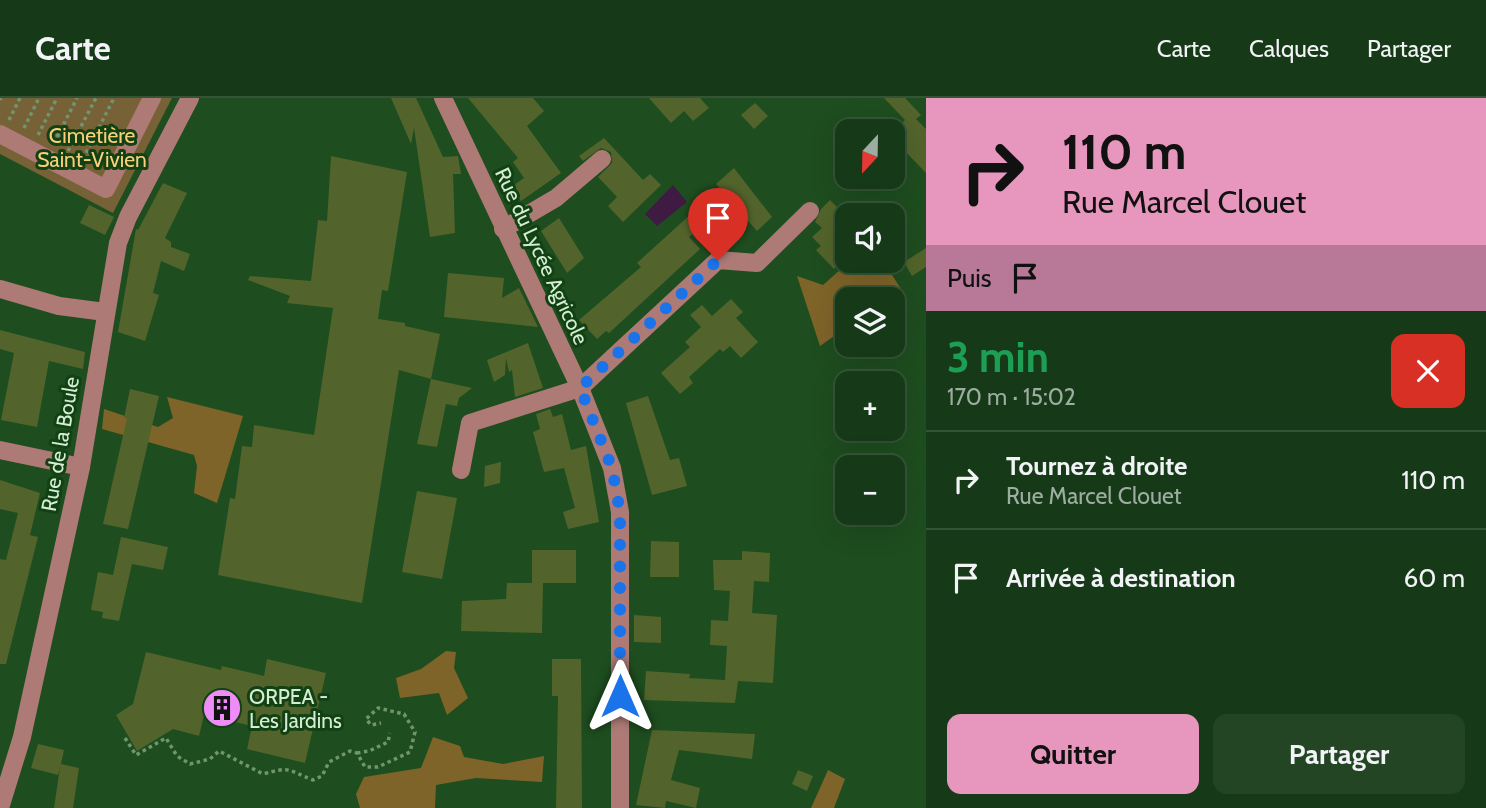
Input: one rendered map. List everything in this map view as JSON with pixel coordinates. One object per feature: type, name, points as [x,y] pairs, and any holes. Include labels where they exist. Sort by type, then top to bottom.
[{"type":"street","points":[[33,151],[106,189],[152,98]]},
{"type":"street","name":"Rue de la Boule","points":[[0,807],[22,737],[82,467],[118,243],[128,217],[190,98]]},
{"type":"street","name":"Rue du Lycée Agricole","points":[[443,98],[580,388],[612,468],[620,512],[620,808]]},
{"type":"street","points":[[503,229],[556,198],[602,159]]},
{"type":"street","points":[[461,470],[470,423],[580,388],[718,260],[757,263],[810,211]]},
{"type":"street","points":[[0,289],[59,306],[105,312]]},
{"type":"street","points":[[0,450],[82,467]]},
{"type":"path","points":[[20,98],[33,151]]},
{"type":"path","points":[[33,151],[39,98]]},
{"type":"path","points":[[33,151],[57,98]]},
{"type":"path","points":[[33,151],[77,98]]},
{"type":"path","points":[[33,151],[96,98]]},
{"type":"path","points":[[33,151],[114,98]]},
{"type":"path","points":[[357,753],[365,767],[378,767],[410,752],[415,732],[404,715],[378,708],[366,719],[371,725],[381,723]]},
{"type":"path","points":[[125,738],[136,755],[166,738],[177,756],[190,764],[210,759],[219,751],[263,774],[284,769],[297,770],[313,780],[322,776],[329,762],[350,751],[369,751],[388,742],[390,733]]},
{"type":"green space","name":"Cimetière Saint-Vivien","points":[[0,98],[172,98],[113,213],[0,154]]},
{"type":"shaded area","points":[[673,185],[687,202],[657,226],[645,214]]},
{"type":"shaded area","points":[[836,273],[891,273],[900,287],[835,287],[835,335],[820,346],[797,276],[823,285]]},
{"type":"shaded area","points":[[167,397],[243,416],[217,503],[194,493],[197,466],[194,455],[102,429],[104,409],[158,427],[173,418]]},
{"type":"shaded area","points":[[446,651],[456,652],[454,668],[468,698],[447,715],[439,693],[400,698],[396,678],[421,669]]},
{"type":"shaded area","points":[[433,737],[460,746],[464,757],[503,764],[544,756],[542,782],[476,778],[436,785],[435,808],[360,808],[356,794],[364,777],[421,768]]},
{"type":"shaded area","points":[[828,770],[845,779],[834,808],[811,808]]},
{"type":"building","points":[[391,98],[416,98],[443,157],[458,156],[461,174],[453,174],[455,233],[430,237],[414,128],[411,144]]},
{"type":"building","points":[[468,98],[533,98],[544,111],[527,126],[561,173],[521,201],[511,187],[524,178],[513,162],[518,158]]},
{"type":"building","points":[[649,98],[700,98],[709,108],[693,121],[684,111],[671,123]]},
{"type":"building","points":[[884,98],[905,98],[921,115],[916,119],[926,129],[926,173],[905,151],[904,119]]},
{"type":"building","points":[[755,103],[768,116],[754,129],[741,115]]},
{"type":"building","points":[[604,138],[643,180],[650,174],[661,185],[623,222],[608,206],[617,197],[598,177],[612,163],[611,152],[601,148],[583,161],[579,156]]},
{"type":"building","points":[[331,156],[407,172],[388,291],[382,290],[378,319],[405,323],[405,326],[440,334],[431,379],[399,370],[362,603],[218,575],[230,498],[235,499],[242,446],[252,447],[254,425],[314,435],[333,308],[287,303],[290,296],[248,280],[250,276],[311,281],[318,220],[327,221]]},
{"type":"building","points":[[734,168],[772,217],[757,231],[716,184]]},
{"type":"building","points":[[163,183],[187,193],[165,238],[171,242],[171,247],[190,254],[184,271],[161,261],[153,293],[159,295],[145,341],[118,332],[136,229],[138,230]]},
{"type":"building","points":[[830,200],[835,205],[834,269],[816,250],[821,246],[812,237],[822,228],[815,222],[821,209]]},
{"type":"building","points":[[89,205],[114,217],[105,235],[80,223]]},
{"type":"building","points":[[692,213],[703,225],[689,237],[700,249],[609,333],[606,331],[597,339],[579,320],[641,267],[637,263]]},
{"type":"building","points":[[559,218],[584,258],[567,273],[541,231]]},
{"type":"building","points":[[926,248],[926,267],[912,276],[905,261]]},
{"type":"building","points":[[448,273],[504,278],[502,298],[519,288],[538,327],[444,317]]},
{"type":"building","points":[[731,299],[743,312],[736,318],[758,342],[741,358],[730,346],[723,352],[720,349],[689,377],[693,383],[680,394],[661,373],[690,347],[685,342],[701,327],[690,315],[702,305],[712,316]]},
{"type":"building","points":[[0,330],[85,352],[83,369],[49,361],[37,427],[1,420],[14,353],[0,349]]},
{"type":"building","points":[[528,343],[543,388],[515,397],[512,370],[509,372],[506,358],[505,375],[494,382],[487,360]]},
{"type":"building","points":[[431,379],[472,388],[459,398],[457,406],[446,404],[437,447],[417,444]]},
{"type":"building","points":[[130,389],[159,396],[128,529],[103,524],[127,418],[124,418]]},
{"type":"building","points":[[648,396],[670,460],[679,458],[687,486],[652,495],[626,403]]},
{"type":"building","points":[[550,409],[553,417],[562,414],[571,450],[586,446],[599,522],[568,529],[563,512],[575,508],[564,468],[544,472],[533,432],[540,429],[536,414]]},
{"type":"building","points":[[501,462],[500,483],[484,487],[485,466]]},
{"type":"building","points":[[0,480],[40,493],[30,535],[38,537],[6,664],[0,664],[0,559],[6,560],[18,513],[0,509]]},
{"type":"building","points":[[417,491],[457,498],[442,579],[402,572]]},
{"type":"building","points":[[121,537],[168,547],[163,570],[132,564],[119,621],[102,618],[103,612],[91,610],[98,572],[113,575]]},
{"type":"building","points":[[651,541],[679,542],[679,577],[650,577]]},
{"type":"building","points":[[532,550],[576,550],[576,583],[532,583]]},
{"type":"building","points":[[742,551],[770,553],[769,582],[754,581],[752,613],[777,615],[773,683],[738,681],[735,703],[644,700],[646,671],[725,680],[727,646],[710,645],[711,620],[728,621],[730,591],[714,590],[713,560],[742,560]]},
{"type":"building","points":[[507,583],[543,583],[542,633],[461,631],[462,601],[506,599]]},
{"type":"building","points":[[634,615],[661,617],[661,643],[634,642]]},
{"type":"building","name":"ORPEA - Les Jardins","points":[[146,652],[221,670],[222,666],[264,676],[267,659],[326,673],[305,763],[247,749],[252,726],[204,715],[199,736],[173,729],[137,751],[116,715],[133,704]]},
{"type":"building","points":[[552,659],[581,659],[582,808],[556,808],[558,696],[552,696]]},
{"type":"building","points":[[652,730],[755,734],[752,759],[679,750],[671,780],[700,788],[696,808],[666,801],[665,808],[636,805]]},
{"type":"building","points":[[38,744],[64,750],[61,764],[79,768],[73,808],[54,808],[60,767],[58,775],[31,768]]},
{"type":"building","points":[[798,770],[813,776],[807,791],[792,784]]},
{"type":"place","name":"ORPEA - Les Jardins","points":[[222,708]]},
{"type":"route","points":[[620,696],[620,512],[612,468],[580,388],[718,260]]}]
